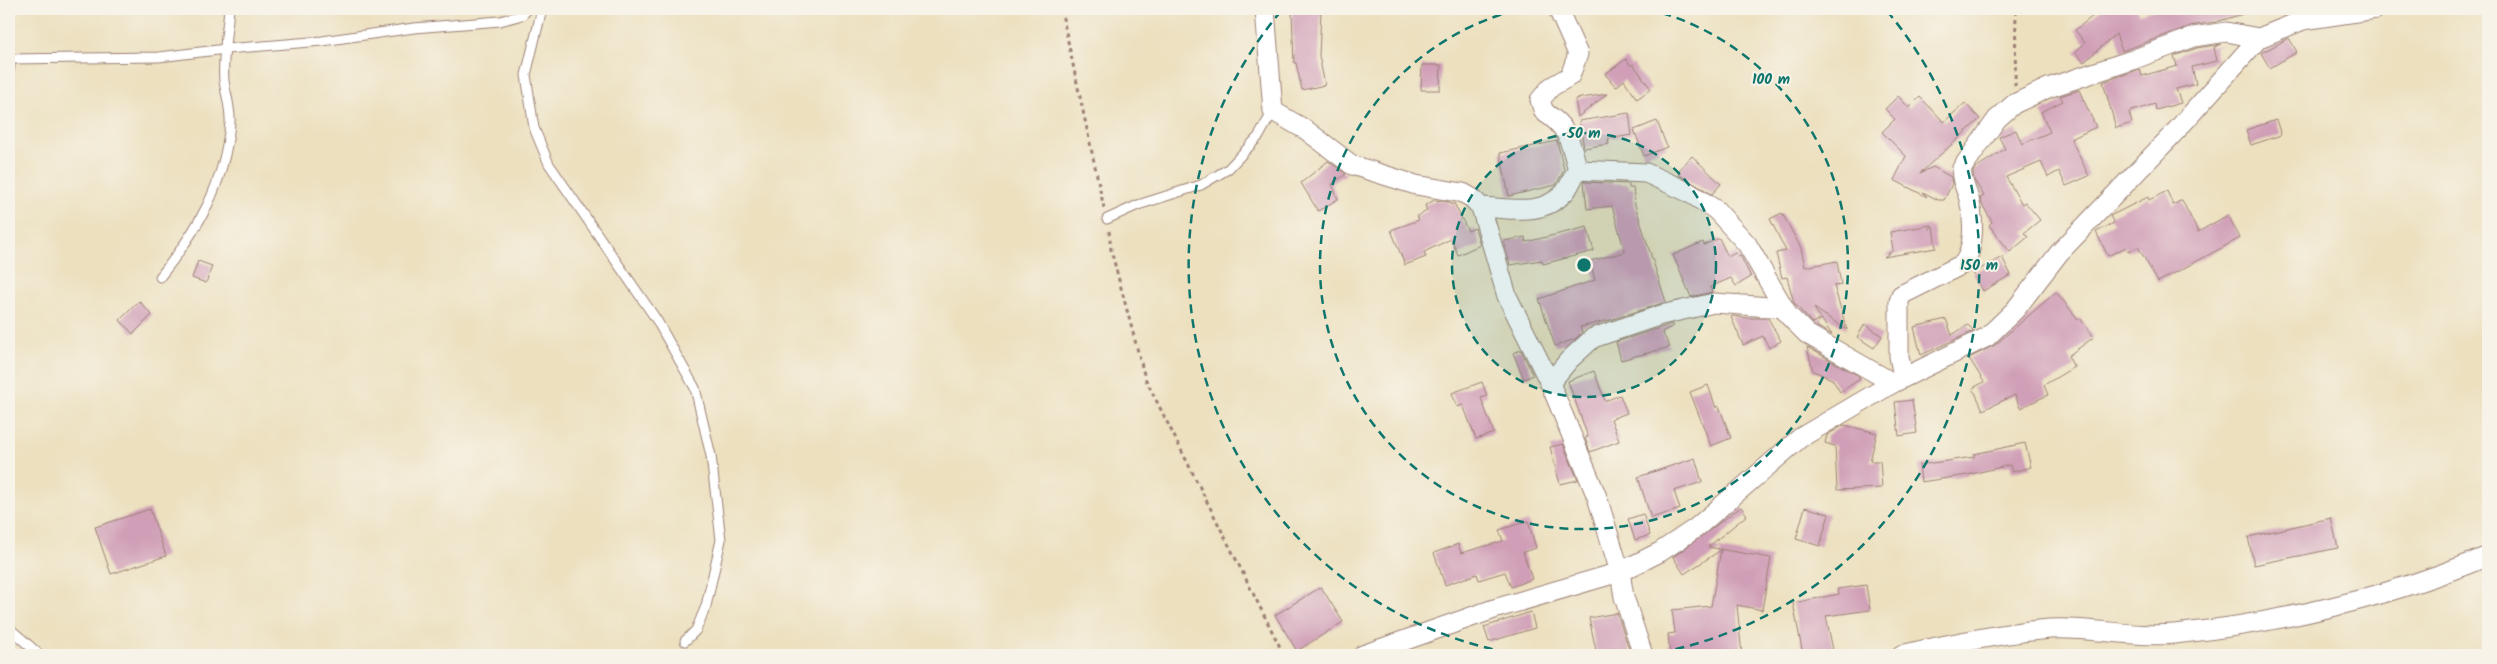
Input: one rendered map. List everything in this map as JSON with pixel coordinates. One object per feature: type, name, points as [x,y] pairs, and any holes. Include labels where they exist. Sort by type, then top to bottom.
[{"type":"street","points":[[1265,9],[1273,111],[1306,130],[1352,165],[1416,184],[1463,193],[1472,198],[1481,207],[1506,296],[1550,383],[1597,497],[1620,572],[1624,597],[1643,655]]},
{"type":"street","points":[[1558,9],[1578,54],[1570,76],[1551,87],[1540,100],[1544,112],[1558,120],[1566,132],[1578,170]]},
{"type":"street","points":[[1363,655],[1494,609],[1620,572],[1660,552],[1696,528],[1800,438],[1898,380],[1987,337],[2000,326],[2059,253],[2175,132],[2259,38],[2303,20],[2376,9]]},
{"type":"street","points":[[1898,380],[1899,302],[1901,295],[1963,264],[1969,257],[1971,248],[1971,211],[1961,175],[1962,168],[1996,119],[2014,104],[2048,88],[2194,37],[2226,32],[2259,38]]},
{"type":"street","points":[[1481,207],[1530,211],[1545,205],[1565,192],[1572,177],[1578,170]]},
{"type":"street","points":[[1578,170],[1646,173],[1688,192],[1716,210],[1747,244],[1784,308],[1807,334],[1898,380]]},
{"type":"street","points":[[1550,383],[1569,360],[1593,338],[1644,321],[1714,303],[1784,308]]},
{"type":"street","points":[[1901,655],[2012,634],[2051,629],[2139,635],[2173,634],[2235,625],[2338,605],[2391,591],[2449,572],[2488,556]]},
{"type":"lane","points":[[160,277],[203,218],[226,154],[230,120],[224,80],[229,9]]},
{"type":"lane","points":[[9,72],[10,59],[159,57],[226,49],[263,47],[414,28],[500,21],[522,15],[528,9]]},
{"type":"lane","points":[[542,9],[526,75],[534,128],[549,164],[656,320],[695,388],[711,456],[721,540],[706,606],[696,630],[685,641]]},
{"type":"lane","points":[[1107,219],[1138,206],[1201,185],[1228,169],[1259,136],[1273,111]]},
{"type":"lane","points":[[9,628],[40,655]]},
{"type":"path","points":[[1061,9],[1107,219],[1111,250],[1145,378],[1284,655]]},
{"type":"path","points":[[2014,104],[2016,9]]},
{"type":"building","points":[[2102,9],[2138,9],[2139,14],[2156,9],[2242,9],[2243,14],[2216,22],[2190,26],[2122,51],[2116,34],[2084,62],[2075,52],[2085,43],[2075,30]]},
{"type":"building","points":[[1321,11],[1319,56],[1325,85],[1302,90],[1296,63],[1294,63],[1292,12]]},
{"type":"building","points":[[2289,38],[2297,52],[2270,68],[2261,53]]},
{"type":"building","points":[[2222,44],[2214,47],[2217,61],[2192,67],[2196,84],[2176,89],[2181,103],[2156,110],[2155,104],[2129,112],[2132,123],[2116,128],[2103,82],[2140,69],[2142,76],[2177,66],[2174,56],[2197,48]]},
{"type":"building","points":[[1626,59],[1631,66],[1633,64],[1651,89],[1637,99],[1624,80],[1616,87],[1605,74]]},
{"type":"building","points":[[1422,65],[1441,65],[1440,90],[1421,90]]},
{"type":"building","points":[[2079,90],[2096,127],[2071,139],[2089,176],[2066,186],[2059,171],[2048,177],[2041,162],[2006,177],[2022,204],[2025,202],[2040,220],[2024,233],[2028,237],[2010,252],[1989,225],[1992,222],[1982,204],[1980,198],[1984,196],[1974,180],[1973,172],[1977,167],[2005,149],[1999,137],[2016,130],[2022,144],[2050,132],[2041,112],[2063,101],[2060,96]]},
{"type":"building","points":[[1607,94],[1578,117],[1575,99]]},
{"type":"building","points":[[1898,96],[1909,108],[1920,97],[1944,122],[1965,103],[1980,119],[1920,173],[1933,167],[1951,177],[1952,184],[1944,200],[1938,200],[1923,192],[1927,197],[1894,180],[1906,156],[1882,132],[1895,119],[1885,109]]},
{"type":"building","points":[[1629,113],[1632,135],[1608,139],[1609,144],[1584,148],[1579,121]]},
{"type":"building","points":[[2276,120],[2281,135],[2251,145],[2246,130]]},
{"type":"building","points":[[1657,121],[1667,147],[1644,156],[1634,130]]},
{"type":"building","points":[[1557,141],[1564,170],[1556,185],[1509,196],[1500,153]]},
{"type":"building","points":[[1692,156],[1721,184],[1712,194],[1679,175],[1679,170]]},
{"type":"building","points":[[1328,161],[1346,174],[1332,184],[1338,199],[1318,211],[1301,183]]},
{"type":"building","points":[[1584,182],[1629,184],[1629,188],[1633,188],[1635,205],[1666,302],[1610,320],[1580,327],[1582,333],[1575,339],[1555,346],[1539,299],[1595,280],[1590,261],[1625,252],[1612,206],[1587,209]]},
{"type":"building","points":[[2167,191],[2173,205],[2182,200],[2198,232],[2228,215],[2240,238],[2158,282],[2138,247],[2128,252],[2126,247],[2108,256],[2096,232],[2114,223],[2110,216],[2148,197],[2149,200]]},
{"type":"building","points":[[1435,200],[1449,202],[1451,205],[1454,203],[1468,231],[1475,228],[1480,245],[1458,255],[1451,239],[1424,252],[1426,257],[1405,265],[1391,230],[1419,220],[1417,216],[1427,211],[1425,205]]},
{"type":"building","points":[[1782,213],[1801,248],[1805,267],[1837,261],[1841,285],[1834,286],[1847,330],[1814,308],[1832,335],[1816,326],[1820,319],[1812,323],[1794,303],[1787,277],[1782,278],[1776,253],[1786,251],[1770,219]]},
{"type":"building","points":[[1931,225],[1929,229],[1933,226],[1936,248],[1884,257],[1893,250],[1890,232]]},
{"type":"building","points":[[1587,227],[1594,251],[1543,264],[1542,260],[1510,265],[1504,241],[1525,237],[1526,242]]},
{"type":"building","points":[[1719,238],[1728,257],[1735,253],[1738,256],[1740,255],[1751,277],[1736,286],[1731,278],[1710,287],[1712,292],[1691,297],[1673,255],[1703,242],[1704,245]]},
{"type":"building","points":[[2002,257],[2011,275],[1983,291],[1973,273]]},
{"type":"building","points":[[198,261],[212,266],[206,283],[192,278]]},
{"type":"building","points":[[2056,292],[2078,319],[2080,318],[2094,337],[2068,356],[2074,367],[2044,385],[2048,395],[2020,408],[2015,395],[1983,410],[1973,388],[1984,382],[1969,358],[1995,345]]},
{"type":"building","points":[[139,301],[152,315],[133,334],[120,320]]},
{"type":"building","points":[[1731,317],[1768,318],[1781,341],[1769,348],[1763,336],[1743,345]]},
{"type":"building","points":[[1946,319],[1952,335],[1968,325],[1974,331],[1921,355],[1914,327]]},
{"type":"building","points":[[1672,324],[1673,326],[1662,332],[1670,347],[1621,360],[1616,342]]},
{"type":"building","points":[[1865,324],[1882,336],[1874,348],[1857,337]]},
{"type":"building","points":[[1807,347],[1859,376],[1860,379],[1840,392],[1832,379],[1813,371]]},
{"type":"building","points":[[1521,350],[1533,375],[1524,379],[1513,353]]},
{"type":"building","points":[[1594,371],[1605,401],[1620,395],[1627,413],[1611,419],[1619,441],[1590,452],[1585,438],[1588,437],[1568,381]]},
{"type":"building","points":[[1482,382],[1487,396],[1481,398],[1494,433],[1476,439],[1463,405],[1457,407],[1452,393]]},
{"type":"building","points":[[1708,385],[1716,408],[1719,406],[1731,438],[1711,446],[1690,392]]},
{"type":"building","points":[[1912,400],[1917,433],[1899,436],[1895,402]]},
{"type":"building","points":[[1844,425],[1877,433],[1870,461],[1880,461],[1882,488],[1837,490],[1835,446],[1825,443],[1827,435]]},
{"type":"building","points":[[2025,443],[2031,467],[2012,472],[2010,465],[1967,475],[1921,482],[1919,465],[1974,457],[1974,454]]},
{"type":"building","points":[[1563,444],[1578,480],[1560,484],[1550,447]]},
{"type":"building","points":[[1695,458],[1702,482],[1674,491],[1680,509],[1651,518],[1638,477]]},
{"type":"building","points":[[1741,507],[1747,515],[1708,547],[1771,558],[1762,610],[1737,605],[1742,655],[1670,655],[1668,634],[1675,633],[1672,610],[1711,606],[1721,550],[1684,574],[1673,557]]},
{"type":"building","points":[[1805,507],[1829,514],[1820,546],[1796,539]]},
{"type":"building","points":[[150,509],[166,556],[111,574],[95,527]]},
{"type":"building","points":[[1643,514],[1650,535],[1635,540],[1628,519]]},
{"type":"building","points":[[2331,518],[2338,548],[2254,565],[2248,537]]},
{"type":"building","points":[[1528,521],[1536,548],[1523,552],[1532,579],[1511,587],[1505,572],[1479,580],[1477,574],[1445,585],[1434,553],[1458,544],[1461,553],[1503,541],[1499,530]]},
{"type":"building","points":[[1866,585],[1870,610],[1826,616],[1834,655],[1803,655],[1793,603],[1839,594],[1838,589]]},
{"type":"building","points":[[1321,587],[1343,622],[1297,651],[1275,615]]},
{"type":"building","points":[[1531,612],[1535,628],[1489,642],[1484,627]]},
{"type":"building","points":[[1617,613],[1631,655],[1597,655],[1589,618]]}]
